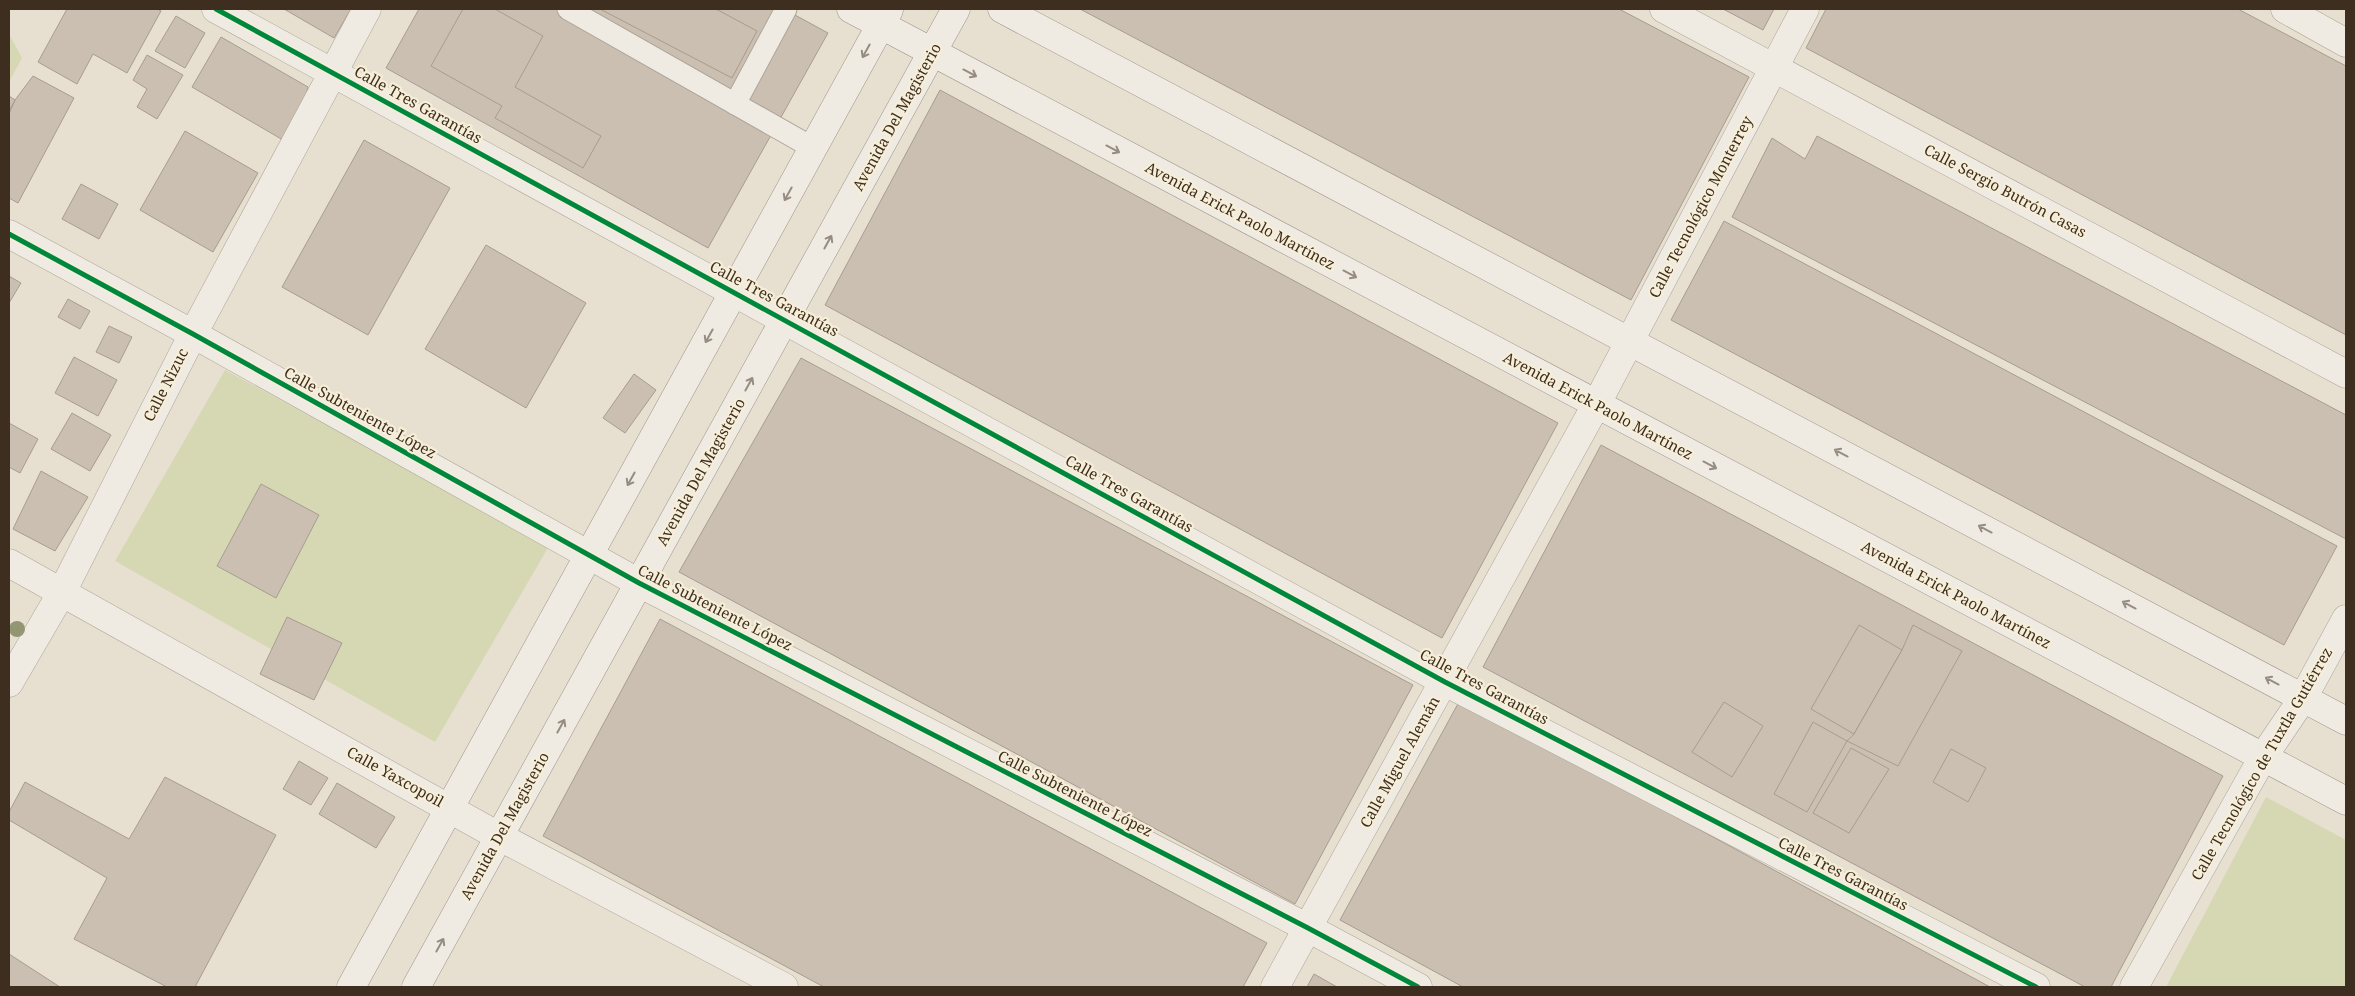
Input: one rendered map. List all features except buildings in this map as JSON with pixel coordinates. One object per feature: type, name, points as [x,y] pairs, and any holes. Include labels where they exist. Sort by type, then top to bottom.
[{"type":"street","name":"Calle Tres Garantías","points":[[216,9],[786,319],[1444,682],[2036,987]]},
{"type":"street","name":"Calle Nizuc","points":[[9,683],[62,592],[193,334],[367,9]]},
{"type":"street","name":"Avenida Erick Paolo Martínez","points":[[851,9],[885,17],[932,53],[2346,801]]},
{"type":"street","name":"Avenida Del Magisterio","points":[[416,987],[956,9]]},
{"type":"street","points":[[1002,9],[2346,721]]},
{"type":"street","name":"Calle Sergio Butrón Casas","points":[[1664,9],[2346,374]]},
{"type":"street","name":"Calle Tecnológico Monterrey","points":[[1596,405],[1805,9]]},
{"type":"street","points":[[2285,9],[2346,43]]},
{"type":"street","points":[[351,987],[885,17]]},
{"type":"street","name":"Calle Subteniente López","points":[[9,234],[193,334],[639,583],[1308,928],[1418,987]]},
{"type":"street","name":"Calle Miguel Alemán","points":[[1275,987],[1596,405]]},
{"type":"street","name":"Calle Yaxcopoil","points":[[9,563],[500,836],[784,987]]},
{"type":"street","name":"Calle Tecnológico de Tuxtla Gutiérrez","points":[[2134,987],[2263,757],[2303,698],[2346,619]]},
{"type":"lane","points":[[568,9],[813,148]]},
{"type":"lane","points":[[735,104],[786,9]]},
{"type":"green space","points":[[9,34],[22,58],[9,82]]},
{"type":"green space","points":[[225,370],[549,546],[435,742],[115,561]]},
{"type":"green space","points":[[2266,797],[2346,840],[2346,987],[2166,987]]},
{"type":"cycle path","points":[[216,9],[1445,682],[2036,987]]},
{"type":"cycle path","points":[[9,234],[193,334],[639,583],[1308,928],[1418,987]]}]
